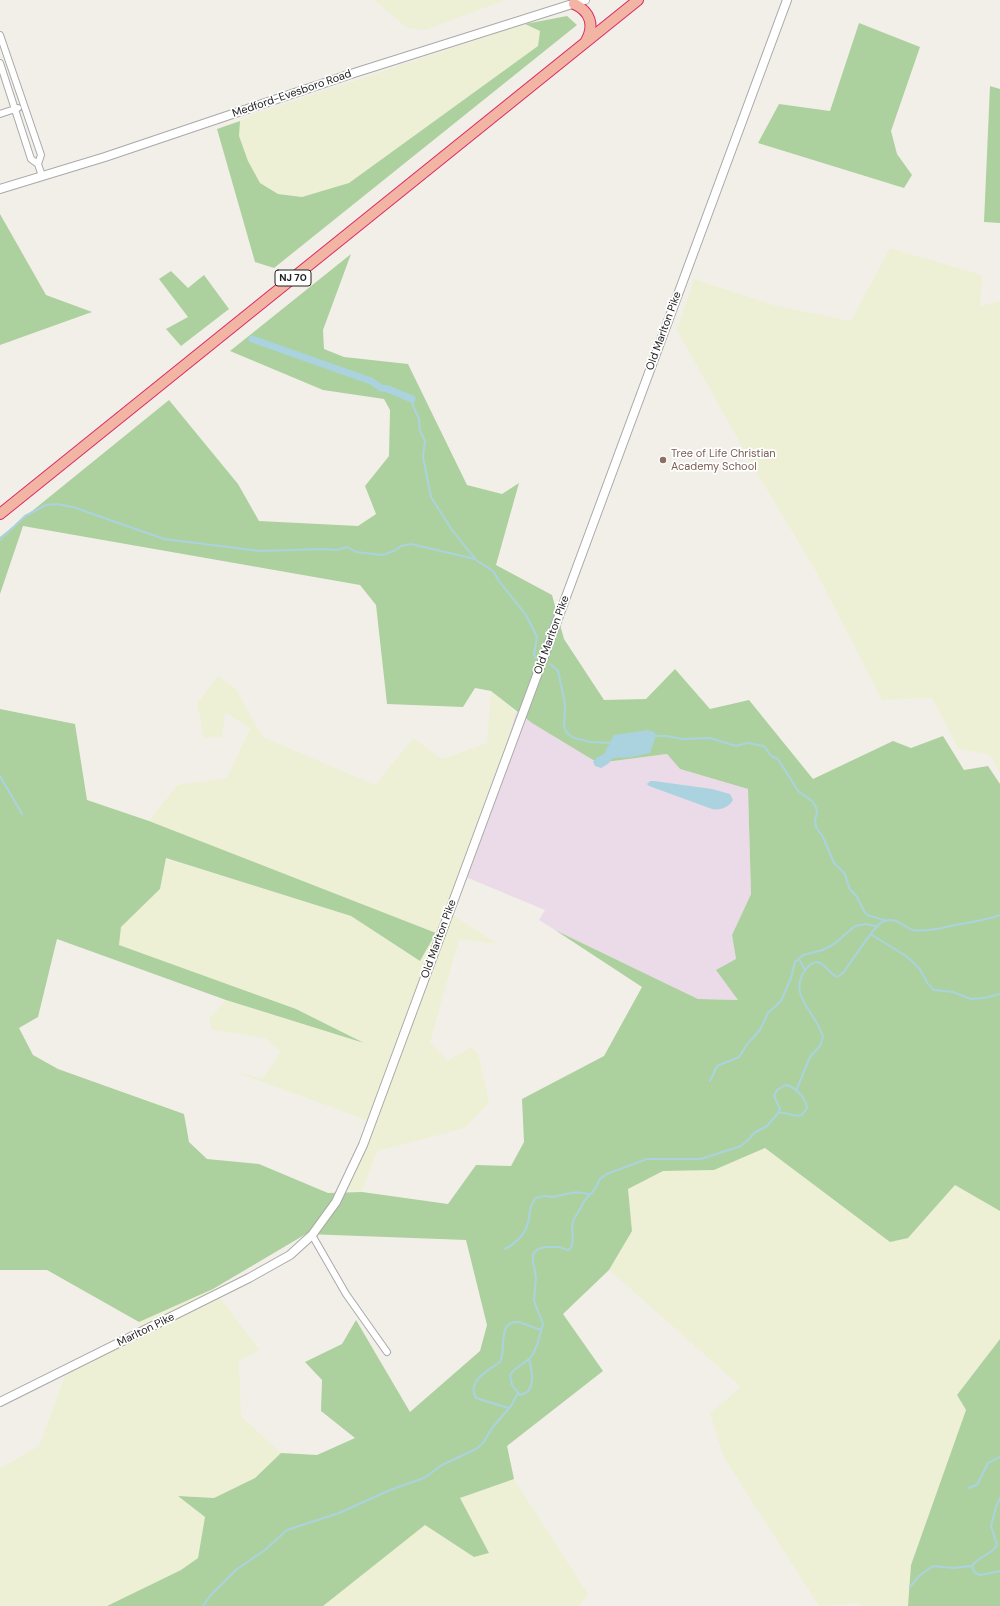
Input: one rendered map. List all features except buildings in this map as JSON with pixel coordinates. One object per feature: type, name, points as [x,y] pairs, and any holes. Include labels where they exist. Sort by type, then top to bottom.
[{"type":"highway","name":"NJ 70","points":[[0,514],[638,0]]},
{"type":"highway","points":[[574,4],[581,7],[587,13],[590,20],[591,28],[589,36],[585,42]]},
{"type":"street","name":"Medford-Evesboro Road","points":[[0,189],[126,150],[347,76],[585,0]]},
{"type":"street","name":"Old Marlton Pike","points":[[290,1255],[312,1235],[336,1202],[363,1145],[787,0]]},
{"type":"street","points":[[0,34],[41,155],[38,164]]},
{"type":"street","points":[[0,63],[31,159],[38,164],[42,176]]},
{"type":"street","points":[[0,114],[25,106]]},
{"type":"street","points":[[312,1235],[346,1294],[386,1352]]},
{"type":"street","name":"Marlton Pike","points":[[0,1402],[249,1278],[290,1255]]},
{"type":"shaded area","points":[[516,712],[598,763],[667,754],[680,769],[748,789],[751,894],[732,935],[736,959],[739,1000],[698,999],[555,930],[539,920],[545,910],[461,875],[492,792]]},
{"type":"green space","points":[[374,0],[505,0],[425,30],[407,28]]},
{"type":"green space","points":[[567,16],[577,25],[274,268],[255,262],[217,129],[240,121],[239,136],[248,161],[260,183],[278,194],[302,197],[349,183],[538,46],[540,31],[525,24]]},
{"type":"green space","points":[[859,23],[920,47],[891,131],[897,154],[912,175],[904,188],[758,143],[779,104],[830,111]]},
{"type":"green space","points":[[525,24],[540,31],[538,46],[349,183],[302,197],[278,194],[260,183],[248,161],[239,136],[240,121],[251,115]]},
{"type":"green space","points":[[990,86],[1000,89],[1000,223],[984,222]]},
{"type":"green space","points":[[0,214],[46,295],[92,312],[0,345]]},
{"type":"green space","points":[[890,248],[982,275],[980,306],[1000,301],[1000,773],[990,755],[959,749],[932,698],[882,700],[814,568],[755,470],[677,330],[694,279],[777,306],[851,321]]},
{"type":"green space","points":[[351,254],[323,330],[324,349],[344,357],[408,364],[467,485],[502,494],[519,483],[496,565],[552,595],[564,639],[604,700],[646,699],[675,669],[710,709],[749,700],[813,779],[893,741],[911,748],[943,736],[964,770],[988,766],[1000,784],[1000,1211],[955,1185],[908,1238],[890,1242],[765,1148],[714,1170],[663,1171],[628,1189],[632,1231],[609,1270],[563,1314],[603,1371],[507,1446],[514,1479],[460,1498],[489,1553],[474,1557],[425,1525],[323,1606],[107,1606],[181,1570],[198,1558],[205,1517],[178,1496],[214,1498],[255,1478],[281,1453],[317,1455],[355,1438],[321,1411],[322,1380],[305,1362],[342,1344],[356,1320],[410,1412],[480,1351],[487,1325],[466,1240],[306,1234],[213,1289],[139,1322],[47,1270],[0,1270],[0,709],[75,724],[87,800],[149,821],[436,933],[420,961],[351,916],[166,858],[160,889],[121,927],[119,945],[296,1009],[364,1043],[226,1000],[57,939],[38,1017],[19,1028],[33,1055],[58,1069],[184,1114],[189,1142],[207,1159],[259,1164],[328,1193],[362,1192],[448,1204],[476,1165],[511,1166],[524,1142],[522,1099],[604,1056],[642,987],[555,930],[698,999],[738,1000],[716,970],[736,959],[732,935],[751,894],[748,789],[680,769],[667,754],[598,763],[532,723],[491,691],[475,688],[463,707],[387,704],[376,605],[360,585],[23,526],[0,594],[0,537],[169,400],[238,484],[259,521],[358,526],[376,514],[365,486],[389,456],[390,410],[384,399],[323,390],[230,351]]},
{"type":"green space","points":[[171,271],[188,288],[204,275],[229,309],[181,346],[166,329],[188,317],[159,279]]},
{"type":"green space","points":[[218,676],[235,688],[263,737],[375,785],[413,738],[442,759],[487,743],[491,691],[516,712],[492,792],[448,912],[498,944],[459,939],[430,1043],[448,1061],[470,1047],[478,1053],[489,1102],[465,1128],[377,1151],[362,1192],[345,1189],[372,1122],[235,1072],[263,1078],[281,1052],[265,1038],[212,1030],[209,1018],[226,1000],[361,1042],[296,1009],[118,945],[121,927],[160,889],[165,858],[351,916],[420,961],[436,934],[149,821],[177,785],[227,778],[250,728],[225,713],[222,737],[204,738],[197,703]]},
{"type":"green space","points":[[765,1148],[890,1242],[908,1238],[955,1185],[1000,1211],[1000,1339],[957,1395],[966,1410],[911,1565],[908,1606],[860,1606],[859,1603],[819,1606],[723,1456],[710,1413],[741,1387],[609,1270],[632,1231],[628,1189],[663,1171],[714,1170]]},
{"type":"green space","points":[[213,1289],[260,1350],[239,1361],[241,1416],[281,1453],[255,1478],[214,1498],[179,1496],[205,1517],[198,1558],[181,1570],[107,1606],[0,1606],[0,1468],[39,1446],[65,1376],[144,1331],[139,1322]]},
{"type":"green space","points":[[1000,1339],[1000,1606],[908,1606],[911,1565],[966,1410],[957,1395]]},
{"type":"green space","points":[[514,1479],[588,1594],[579,1606],[323,1606],[425,1525],[474,1557],[489,1553],[460,1498]]},
{"type":"water","points":[[648,730],[654,732],[656,735],[650,753],[632,757],[613,758],[608,764],[601,768],[595,766],[593,762],[596,758],[604,754],[614,735]]},
{"type":"water","points":[[650,781],[712,789],[730,794],[733,800],[724,808],[712,809],[649,786],[647,784]]},
{"type":"waterway","points":[[252,339],[371,381],[381,388],[388,389],[412,399]]},
{"type":"waterway","points":[[412,399],[413,406],[419,419],[420,431],[425,441],[423,457],[431,497],[452,530],[476,560],[493,571],[499,581],[526,615],[537,637],[534,654],[536,658]]},
{"type":"waterway","points":[[0,540],[25,516],[46,505],[56,504],[73,507],[164,539],[260,551],[337,550],[347,547],[356,552],[382,555],[394,551],[401,546],[411,544],[475,559]]},
{"type":"waterway","points":[[550,664],[558,671],[565,704],[564,727],[567,733],[574,738],[591,742],[612,743]]},
{"type":"waterway","points":[[654,736],[667,736],[682,739],[710,738],[736,746],[747,743],[764,746],[771,756],[778,759],[798,791],[812,801],[816,807],[816,827],[823,837],[834,863],[845,874],[849,888],[857,897],[864,911],[867,915],[887,921]]},
{"type":"waterway","points":[[0,776],[22,814]]},
{"type":"waterway","points":[[796,1091],[810,1057],[820,1046],[823,1037],[816,1021],[802,997],[800,989],[800,981],[806,968],[813,963],[818,962],[837,977],[843,973],[878,925],[887,920],[896,921],[909,929],[924,930],[983,920],[1000,915]]},
{"type":"waterway","points":[[710,1081],[717,1066],[739,1057],[748,1043],[760,1030],[768,1013],[781,1001],[791,978],[795,962],[803,955],[823,950],[834,944],[855,926],[866,924],[876,926]]},
{"type":"waterway","points":[[872,935],[906,956],[919,968],[928,984],[934,990],[953,992],[971,999],[984,998],[1000,994]]},
{"type":"waterway","points":[[799,959],[805,970]]},
{"type":"waterway","points":[[529,1359],[532,1375],[531,1385],[529,1390],[520,1395],[512,1385],[510,1375],[533,1354],[543,1324],[534,1301],[536,1277],[533,1254],[538,1249],[545,1247],[559,1247],[568,1250],[571,1248],[573,1240],[573,1221],[585,1200],[595,1189],[600,1179],[607,1174],[647,1159],[701,1159],[741,1146],[754,1133],[767,1126],[778,1113],[780,1109],[774,1096],[777,1090],[785,1085],[796,1090],[805,1100],[807,1108],[802,1115],[796,1116],[778,1113]]},
{"type":"waterway","points":[[505,1249],[518,1240],[524,1233],[528,1223],[531,1205],[536,1198],[545,1196],[552,1197],[576,1192],[590,1195]]},
{"type":"waterway","points":[[508,1408],[476,1398],[474,1392],[476,1381],[485,1372],[500,1362],[507,1326],[512,1323],[519,1322],[541,1330]]},
{"type":"waterway","points":[[203,1606],[210,1596],[237,1569],[265,1550],[287,1530],[339,1513],[390,1490],[424,1478],[442,1465],[476,1449],[483,1443],[492,1428],[511,1406],[518,1393]]},
{"type":"waterway","points":[[968,1488],[977,1485],[988,1463],[1000,1457]]},
{"type":"waterway","points":[[972,1566],[978,1560],[991,1552],[997,1545],[991,1526],[1000,1498]]},
{"type":"waterway","points":[[910,1587],[919,1576],[933,1566],[953,1568],[972,1566]]},
{"type":"waterway","points":[[972,1566],[974,1572],[980,1575],[1000,1571]]},
{"type":"place","name":"Tree of Life Christian Academy School","points":[[663,460]]}]
